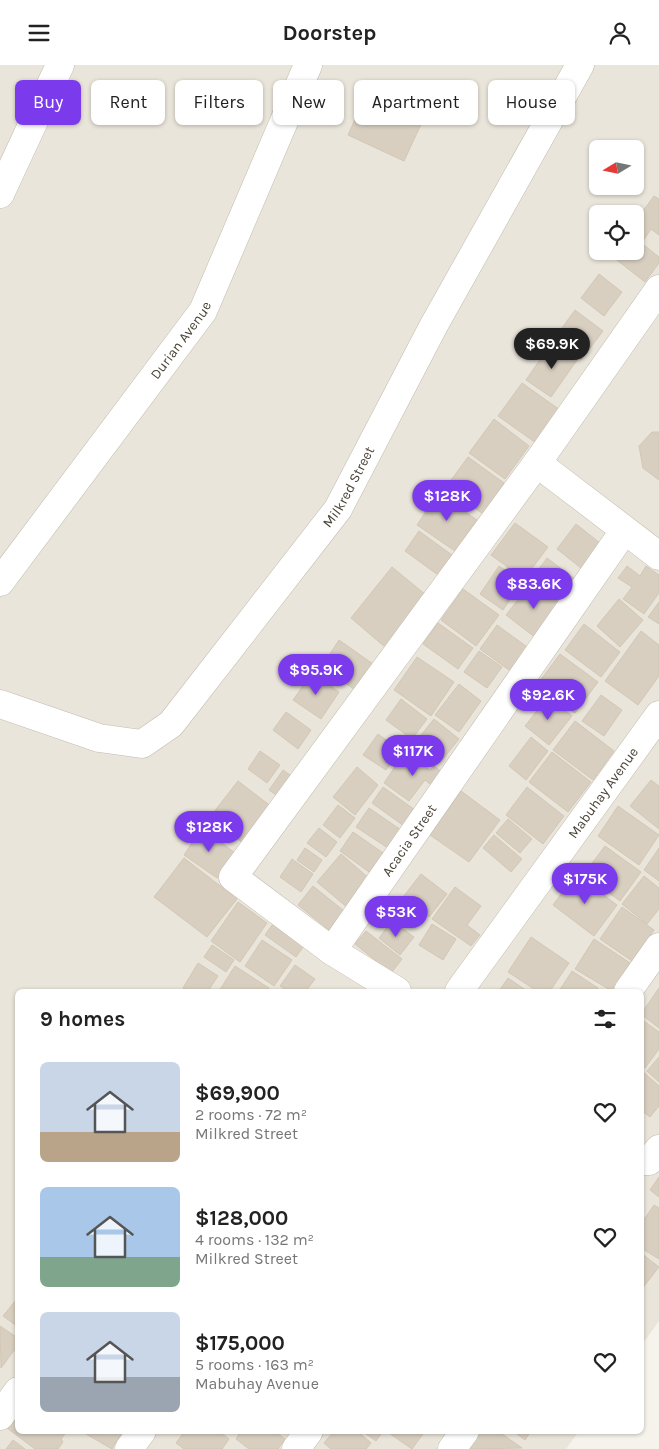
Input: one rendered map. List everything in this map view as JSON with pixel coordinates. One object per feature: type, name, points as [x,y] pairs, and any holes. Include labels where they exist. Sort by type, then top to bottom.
[{"type":"street","points":[[0,194],[60,65]]},
{"type":"street","name":"Durian Avenue","points":[[0,582],[203,311],[308,65]]},
{"type":"street","name":"Milkred Street","points":[[0,704],[99,738],[142,744],[170,724],[338,509],[434,325],[580,65]]},
{"type":"street","points":[[394,989],[332,951],[233,877],[537,463],[658,293]]},
{"type":"street","points":[[537,463],[659,556]]},
{"type":"street","name":"Acacia Street","points":[[332,951],[624,531]]},
{"type":"street","name":"Mabuhay Avenue","points":[[460,989],[659,715]]},
{"type":"street","points":[[629,989],[659,947]]},
{"type":"street","points":[[0,1416],[15,1395]]},
{"type":"street","points":[[129,1449],[140,1434]]},
{"type":"street","points":[[296,1449],[307,1434]]},
{"type":"street","points":[[452,1449],[463,1434]]},
{"type":"shaded area","points":[[0,65],[659,65],[659,1321],[644,1342],[644,989],[15,989],[15,1434],[577,1434],[566,1449],[0,1449]]},
{"type":"building","points":[[354,122],[354,125],[421,125],[404,161],[348,135]]},
{"type":"building","points":[[654,196],[659,199],[659,235],[651,229],[644,240],[644,210]]},
{"type":"building","points":[[644,245],[659,257],[659,263],[645,282],[617,260],[644,260]]},
{"type":"building","points":[[599,274],[622,292],[604,316],[581,298]]},
{"type":"building","points":[[575,310],[603,331],[581,360],[554,339]]},
{"type":"building","points":[[552,342],[577,360],[551,397],[526,380]]},
{"type":"building","points":[[522,383],[560,410],[536,443],[498,416]]},
{"type":"building","points":[[494,419],[529,446],[505,479],[469,453]]},
{"type":"building","points":[[652,432],[659,432],[659,480],[643,468],[639,446]]},
{"type":"building","points":[[468,457],[504,483],[483,514],[446,487]]},
{"type":"building","points":[[438,493],[477,520],[455,551],[417,525]]},
{"type":"building","points":[[515,523],[548,547],[524,579],[491,555]]},
{"type":"building","points":[[576,524],[605,547],[586,572],[557,549]]},
{"type":"building","points":[[419,531],[452,555],[438,575],[405,551]]},
{"type":"building","points":[[547,558],[579,582],[565,601],[533,577]]},
{"type":"building","points":[[499,566],[522,582],[503,610],[480,594]]},
{"type":"building","points":[[627,566],[640,576],[646,566],[659,575],[659,593],[644,614],[623,599],[632,587],[618,578]]},
{"type":"building","points":[[392,567],[426,595],[385,647],[351,618]]},
{"type":"building","points":[[532,582],[562,605],[536,638],[506,615]]},
{"type":"building","points":[[463,589],[499,615],[476,646],[441,620]]},
{"type":"building","points":[[619,599],[643,620],[620,647],[597,626]]},
{"type":"building","points":[[659,602],[659,624],[648,617]]},
{"type":"building","points":[[438,623],[473,648],[458,669],[423,644]]},
{"type":"building","points":[[584,624],[620,652],[601,677],[565,650]]},
{"type":"building","points":[[497,625],[530,649],[513,673],[480,649]]},
{"type":"building","points":[[641,631],[659,645],[659,676],[638,705],[605,681]]},
{"type":"building","points":[[339,640],[373,664],[355,690],[322,666]]},
{"type":"building","points":[[479,651],[502,667],[487,688],[464,672]]},
{"type":"building","points":[[560,654],[598,682],[575,713],[537,685]]},
{"type":"building","points":[[417,657],[454,682],[431,716],[394,690]]},
{"type":"building","points":[[312,673],[339,692],[321,719],[293,700]]},
{"type":"building","points":[[459,684],[481,701],[459,732],[435,715]]},
{"type":"building","points":[[601,695],[622,710],[604,736],[582,721]]},
{"type":"building","points":[[548,697],[572,716],[549,745],[525,726]]},
{"type":"building","points":[[401,699],[427,719],[412,739],[386,720]]},
{"type":"building","points":[[286,712],[311,730],[298,749],[273,730]]},
{"type":"building","points":[[434,719],[459,739],[442,760],[417,740]]},
{"type":"building","points":[[575,721],[614,751],[593,780],[553,750]]},
{"type":"building","points":[[378,734],[400,750],[386,770],[363,755]]},
{"type":"building","points":[[531,737],[548,751],[526,780],[509,766]]},
{"type":"building","points":[[260,751],[280,765],[267,783],[248,769]]},
{"type":"building","points":[[405,752],[430,770],[434,766],[447,776],[436,789],[425,780],[409,801],[384,783]]},
{"type":"building","points":[[552,752],[591,782],[568,812],[529,782]]},
{"type":"building","points":[[357,767],[378,785],[355,815],[333,797]]},
{"type":"building","points":[[283,770],[293,777],[279,797],[269,790]]},
{"type":"building","points":[[651,780],[659,786],[659,829],[630,806]]},
{"type":"building","points":[[238,781],[272,807],[243,843],[210,817]]},
{"type":"building","points":[[383,787],[415,810],[404,826],[372,803]]},
{"type":"building","points":[[527,787],[564,816],[543,844],[506,815]]},
{"type":"building","points":[[461,791],[500,820],[469,862],[430,835]]},
{"type":"building","points":[[338,805],[355,818],[340,838],[323,825]]},
{"type":"building","points":[[618,806],[659,835],[639,865],[598,836]]},
{"type":"building","points":[[369,808],[404,832],[391,850],[356,827]]},
{"type":"building","points":[[508,819],[532,839],[520,853],[496,833]]},
{"type":"building","points":[[202,828],[235,853],[217,878],[184,855]]},
{"type":"building","points":[[319,828],[337,842],[326,857],[307,843]]},
{"type":"building","points":[[353,832],[386,855],[372,874],[340,851]]},
{"type":"building","points":[[494,835],[522,859],[511,872],[483,848]]},
{"type":"building","points":[[605,846],[641,872],[620,901],[584,874]]},
{"type":"building","points":[[305,848],[322,860],[314,872],[297,860]]},
{"type":"building","points":[[659,848],[659,881],[644,870]]},
{"type":"building","points":[[341,854],[371,880],[348,908],[317,882]]},
{"type":"building","points":[[184,858],[237,899],[207,937],[154,897]]},
{"type":"building","points":[[292,859],[313,874],[301,892],[280,877]]},
{"type":"building","points":[[421,874],[447,894],[429,917],[403,897]]},
{"type":"building","points":[[576,874],[617,905],[594,936],[553,905]]},
{"type":"building","points":[[644,876],[659,888],[659,909],[647,924],[622,904]]},
{"type":"building","points":[[313,886],[344,911],[329,930],[298,905]]},
{"type":"building","points":[[455,887],[481,906],[467,925],[480,935],[471,946],[432,919]]},
{"type":"building","points":[[238,902],[267,923],[240,962],[211,941]]},
{"type":"building","points":[[622,907],[654,930],[632,961],[600,939]]},
{"type":"building","points":[[275,921],[306,943],[296,957],[265,935]]},
{"type":"building","points":[[392,921],[414,937],[400,955],[379,938]]},
{"type":"building","points":[[432,924],[456,939],[443,960],[419,945]]},
{"type":"building","points":[[366,931],[402,959],[391,973],[355,944]]},
{"type":"building","points":[[531,937],[569,963],[551,989],[534,989],[508,972]]},
{"type":"building","points":[[594,939],[630,963],[613,989],[609,989],[575,969]]},
{"type":"building","points":[[262,940],[292,960],[274,986],[245,966]]},
{"type":"building","points":[[212,945],[234,960],[226,972],[204,957]]},
{"type":"building","points":[[198,963],[218,976],[209,989],[183,988]]},
{"type":"building","points":[[295,965],[315,979],[308,989],[285,989],[280,986]]},
{"type":"building","points":[[235,966],[269,988],[268,989],[220,989]]},
{"type":"building","points":[[572,971],[598,988],[597,989],[560,989]]},
{"type":"building","points":[[508,978],[524,989],[500,989]]},
{"type":"building","points":[[659,988],[659,1028],[644,1016],[644,1010]]},
{"type":"building","points":[[644,1021],[659,1032],[659,1049],[645,1068]]},
{"type":"building","points":[[659,1057],[659,1082],[647,1071]]},
{"type":"building","points":[[644,1073],[659,1086],[659,1106],[650,1117],[644,1112]]},
{"type":"building","points":[[659,1177],[659,1197],[650,1190]]},
{"type":"building","points":[[654,1205],[659,1208],[659,1259],[644,1250],[644,1220]]},
{"type":"building","points":[[644,1255],[659,1267],[644,1286]]},
{"type":"building","points":[[15,1301],[15,1325],[3,1316]]},
{"type":"building","points":[[0,1326],[15,1336],[15,1349],[1,1368]]},
{"type":"building","points":[[15,1418],[15,1434],[7,1428]]},
{"type":"building","points":[[15,1434],[65,1434],[61,1439],[63,1442],[58,1449],[35,1449]]},
{"type":"building","points":[[86,1434],[121,1434],[112,1449]]},
{"type":"building","points":[[183,1434],[223,1434],[229,1439],[222,1449],[184,1449],[176,1443]]},
{"type":"building","points":[[239,1434],[279,1434],[285,1439],[278,1449],[249,1449],[236,1439]]},
{"type":"building","points":[[332,1434],[360,1434],[371,1443],[366,1449],[331,1449],[324,1443]]},
{"type":"building","points":[[366,1434],[381,1434],[376,1441]]},
{"type":"building","points":[[390,1434],[423,1434],[412,1449]]},
{"type":"building","points":[[477,1434],[502,1434],[522,1448],[470,1449],[467,1447]]},
{"type":"building","points":[[517,1434],[529,1434],[525,1440]]},
{"type":"building","points":[[13,1440],[25,1449],[6,1449]]}]
